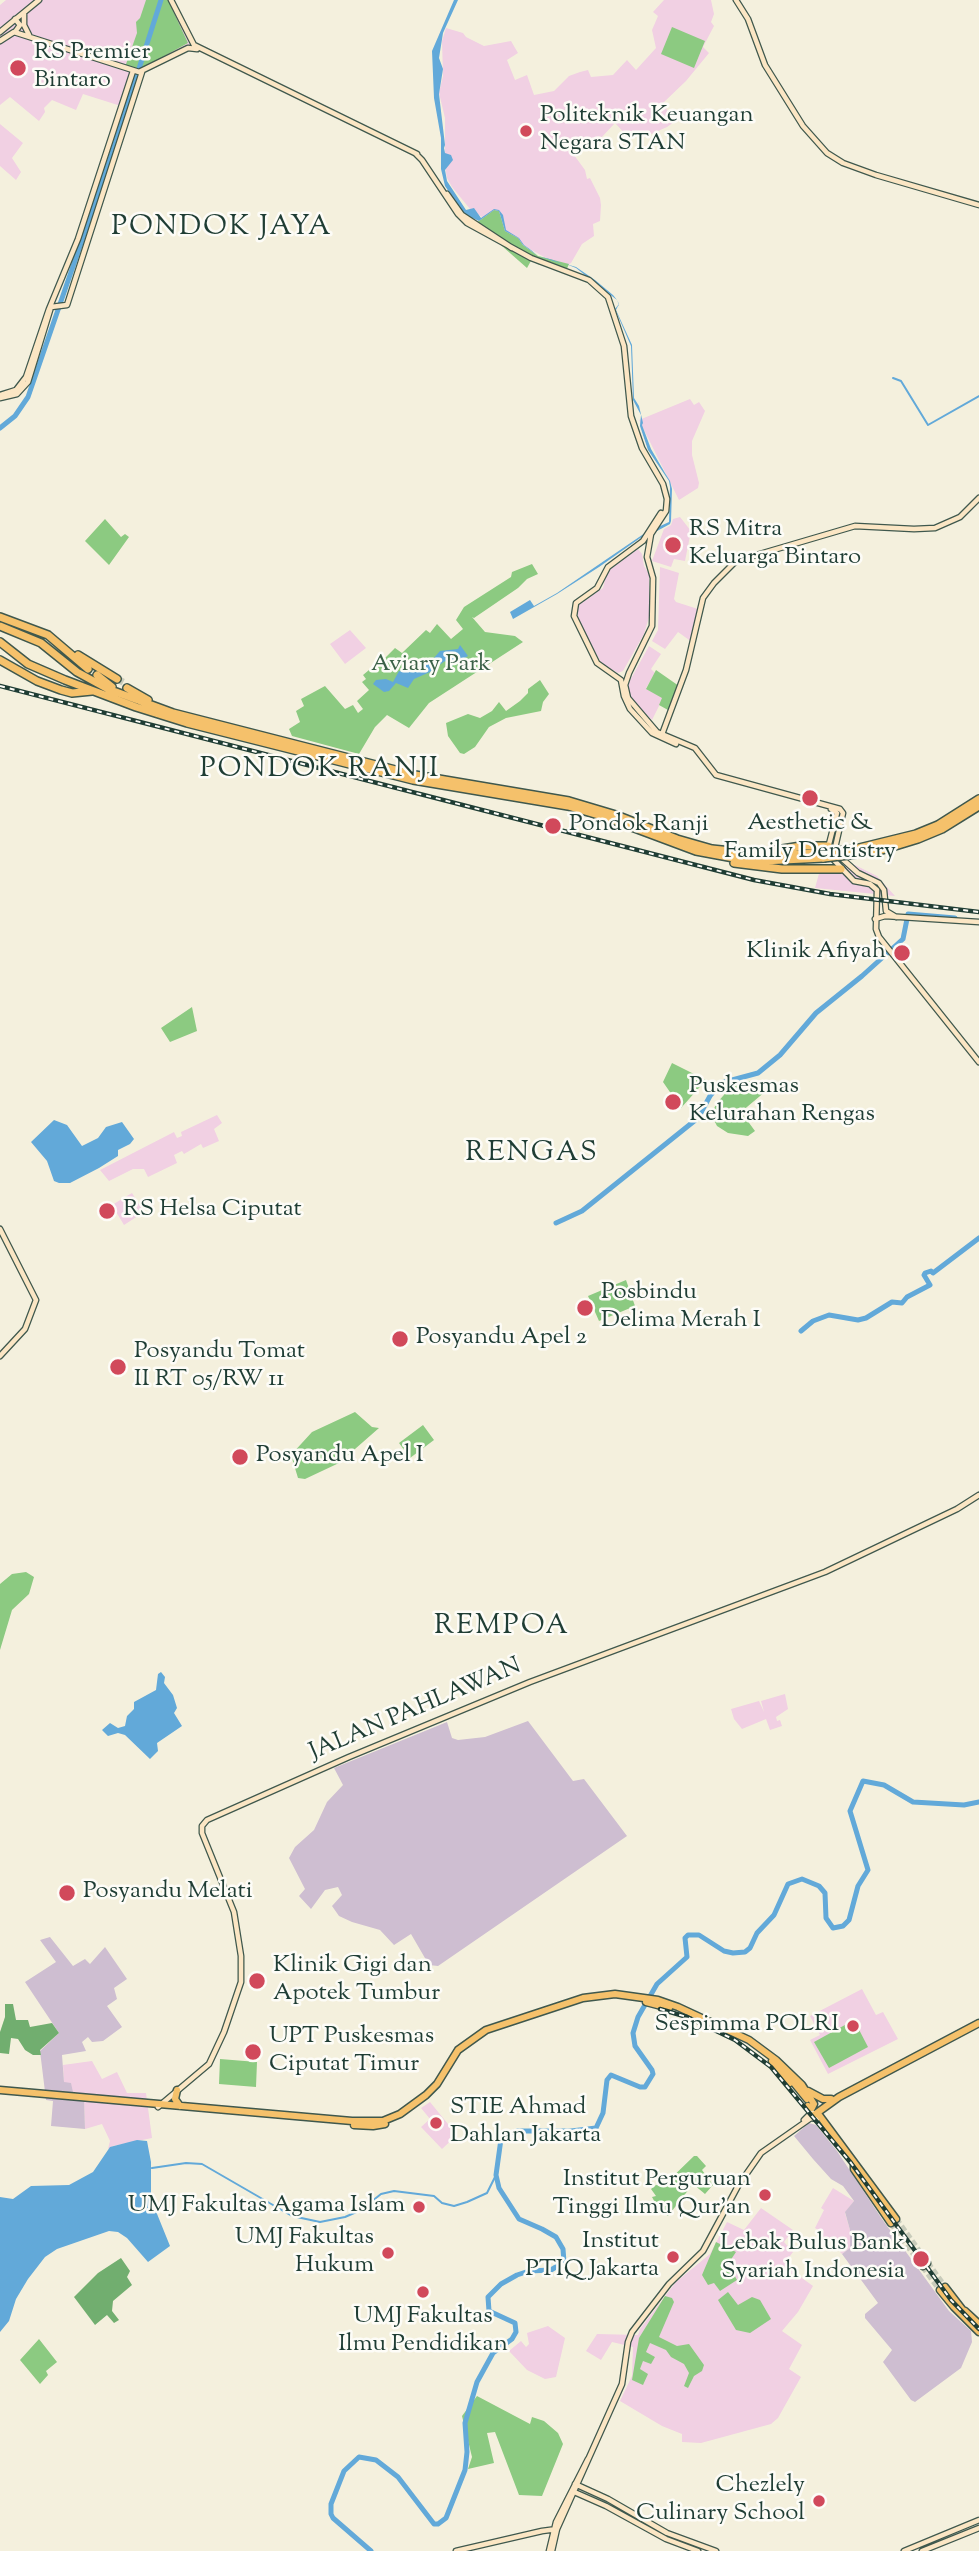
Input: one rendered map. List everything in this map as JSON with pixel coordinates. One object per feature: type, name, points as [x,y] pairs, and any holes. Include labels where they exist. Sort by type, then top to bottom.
[{"type":"highway","points":[[0,617],[32,628],[57,641],[119,690],[155,704]]},
{"type":"highway","points":[[0,626],[41,643],[77,672],[100,685],[173,713],[415,775],[569,801],[616,815],[693,845],[742,854],[822,855]]},
{"type":"highway","points":[[57,641],[88,668]]},
{"type":"highway","points":[[0,642],[28,664],[92,691],[187,723],[413,780],[568,806],[605,817],[716,859],[766,868],[842,865]]},
{"type":"highway","points":[[0,653],[15,669]]},
{"type":"highway","points":[[0,660],[61,690],[72,693],[92,691]]},
{"type":"highway","points":[[98,672],[173,713]]},
{"type":"highway","points":[[856,852],[938,825],[979,800]]},
{"type":"highway","points":[[690,850],[739,859],[788,861],[893,847],[942,829],[979,806]]},
{"type":"highway","points":[[742,854],[801,846],[828,846]]},
{"type":"highway","points":[[159,2105],[365,2122],[387,2120],[400,2115],[426,2095],[437,2084],[458,2050],[486,2030],[583,1998],[615,1994],[678,2007],[749,2040],[818,2097],[835,2098]]},
{"type":"highway","points":[[0,2092],[377,2126],[400,2118],[428,2098],[459,2054],[489,2033],[585,2001],[616,1997],[641,1999]]},
{"type":"highway","points":[[655,2002],[753,2047],[772,2061],[787,2074],[813,2112],[849,2154]]},
{"type":"highway","points":[[813,2112],[979,2022]]},
{"type":"highway","points":[[802,2085],[814,2104],[813,2112]]},
{"type":"highway","points":[[177,2090],[175,2099],[180,2106]]},
{"type":"highway","points":[[813,2112],[826,2107],[835,2098]]},
{"type":"highway","points":[[826,2107],[825,2116],[854,2161],[854,2169],[893,2221]]},
{"type":"highway","points":[[943,2289],[955,2300],[979,2327],[960,2314],[943,2289]]},
{"type":"highway","points":[[955,2300],[979,2327]]},
{"type":"highway","points":[[960,2314],[968,2317]]},
{"type":"main road","points":[[0,32],[39,0]]},
{"type":"main road","points":[[171,0],[190,40],[208,53],[424,158],[462,215],[512,248],[557,270],[589,280],[608,298],[624,345],[631,416],[642,448],[665,488],[667,505],[646,538],[608,567],[599,585],[576,603],[574,608],[575,622],[589,649],[602,668],[621,680],[624,696],[637,712]]},
{"type":"main road","points":[[736,0],[748,19],[765,65],[799,120],[827,153],[837,161],[860,169],[979,205]]},
{"type":"main road","points":[[24,12],[24,25],[30,36]]},
{"type":"main road","points":[[0,41],[20,27],[15,19]]},
{"type":"main road","points":[[14,32],[137,71],[188,48],[208,53]]},
{"type":"main road","points":[[188,48],[190,40]]},
{"type":"main road","points":[[54,307],[67,305],[137,71]]},
{"type":"main road","points":[[0,396],[16,390],[24,381],[54,307],[137,71]]},
{"type":"main road","points":[[661,736],[686,670],[703,598],[736,561],[852,527],[935,528],[960,517],[979,498]]},
{"type":"main road","points":[[646,538],[645,547],[649,546]]},
{"type":"main road","points":[[646,538],[649,546],[647,557]]},
{"type":"main road","points":[[634,548],[641,549],[647,557],[653,578],[652,626],[625,685],[626,692],[648,730],[693,750],[709,773],[716,778],[832,809],[837,813],[828,846],[830,855],[842,865],[883,886],[885,908],[890,915],[896,917]]},
{"type":"main road","points":[[612,674],[621,675],[631,668]]},
{"type":"main road","points":[[661,736],[695,748],[716,775],[840,809],[843,813],[835,848],[842,865]]},
{"type":"main road","points":[[828,846],[854,881],[870,884],[877,890],[875,919],[879,937],[979,1062]]},
{"type":"main road","points":[[857,881],[860,878],[858,873]]},
{"type":"main road","points":[[875,919],[881,916],[979,922]]},
{"type":"main road","points":[[0,1229],[36,1300],[25,1329],[0,1356]]},
{"type":"main road","name":"JALAN PAHLAWAN","points":[[159,2105],[202,2072],[212,2059],[242,1979],[234,1913],[202,1833],[202,1826],[208,1820],[349,1757],[530,1682],[825,1572],[979,1495]]},
{"type":"main road","points":[[550,2551],[555,2529],[578,2490],[588,2458],[622,2384],[632,2332],[669,2284],[703,2251],[738,2186],[761,2153],[811,2118],[813,2112]]},
{"type":"main road","points":[[799,2125],[813,2112]]},
{"type":"main road","points":[[578,2486],[608,2499],[667,2533],[716,2551]]},
{"type":"main road","points":[[575,2492],[661,2537],[698,2551]]},
{"type":"main road","points":[[904,2551],[979,2521]]},
{"type":"main road","points":[[922,2551],[979,2528]]},
{"type":"main road","points":[[456,2551],[555,2529]]},
{"type":"shaded area","points":[[6,0],[169,0],[191,44],[138,71],[124,107],[83,94],[76,110],[52,100],[44,108],[45,112],[39,121],[10,97],[0,105],[0,5]]},
{"type":"shaded area","name":"Politeknik Keuangan Negara STAN","points":[[664,0],[711,0],[714,14],[711,22],[714,26],[703,47],[709,53],[663,103],[674,122],[649,135],[629,138],[615,123],[601,138],[598,136],[574,155],[585,170],[587,179],[590,178],[601,205],[600,221],[593,224],[594,236],[582,244],[571,263],[567,266],[557,264],[470,209],[452,187],[445,166],[445,118],[439,93],[443,76],[442,41],[446,28],[463,33],[484,46],[511,41],[518,53],[507,60],[515,80],[527,75],[534,95],[554,91],[569,76],[580,72],[588,70],[591,77],[613,75],[627,60],[636,70],[656,48],[652,30],[658,16],[653,12]]},
{"type":"shaded area","points":[[0,124],[23,143],[12,158],[21,172],[16,180],[0,166]]},
{"type":"shaded area","points":[[690,399],[694,405],[699,402],[705,411],[692,441],[692,455],[699,483],[698,488],[679,500],[639,420]]},
{"type":"shaded area","name":"RS Mitra Keluarga Bintaro","points":[[680,517],[691,531],[685,561],[674,559],[671,567],[652,561],[664,529],[671,525],[673,519]]},
{"type":"shaded area","points":[[638,549],[649,574],[649,617],[644,634],[623,671],[618,673],[602,664],[579,623],[577,610],[579,605],[603,588],[607,572]]},
{"type":"shaded area","points":[[660,567],[679,573],[674,599],[676,602],[698,609],[692,642],[678,632],[665,649],[652,641],[658,630]]},
{"type":"shaded area","points":[[350,630],[366,648],[345,664],[330,644]]},
{"type":"shaded area","points":[[649,646],[661,654],[651,669],[655,673],[646,688],[663,698],[652,720],[629,696],[627,686]]},
{"type":"shaded area","points":[[853,864],[877,876],[895,896],[815,888],[820,870]]},
{"type":"shaded area","points":[[217,1115],[222,1123],[214,1129],[219,1141],[203,1148],[201,1144],[184,1154],[182,1151],[174,1155],[177,1163],[148,1177],[144,1169],[133,1169],[109,1181],[100,1170],[174,1132],[177,1138],[182,1136],[181,1132]]},
{"type":"shaded area","points":[[132,1193],[144,1212],[124,1225],[112,1205]]},
{"type":"shaded area","points":[[785,1694],[788,1709],[776,1717],[782,1726],[770,1730],[766,1719],[742,1729],[734,1719],[731,1709],[759,1701],[764,1712],[761,1701]]},
{"type":"shaded area","points":[[528,1721],[573,1781],[584,1779],[627,1836],[438,1966],[429,1965],[411,1934],[394,1945],[380,1930],[339,1916],[332,1906],[342,1895],[338,1887],[325,1890],[311,1909],[299,1896],[305,1889],[289,1858],[295,1847],[314,1830],[327,1802],[343,1785],[334,1768],[447,1722],[452,1738],[458,1740],[485,1737]]},
{"type":"shaded area","points":[[50,1937],[73,1966],[85,1959],[90,1964],[105,1947],[127,1979],[114,1988],[117,1999],[107,2006],[122,2027],[103,2041],[92,2042],[88,2037],[82,2042],[86,2051],[62,2055],[64,2082],[71,2083],[74,2097],[84,2098],[85,2129],[51,2126],[53,2101],[46,2100],[40,2051],[59,2033],[25,1982],[56,1962],[40,1940]]},
{"type":"shaded area","name":"Sespimma POLRI","points":[[862,1989],[876,2015],[883,2012],[898,2039],[828,2074],[810,2040],[820,2035],[810,2016]]},
{"type":"shaded area","points":[[92,2061],[102,2079],[117,2072],[127,2093],[146,2093],[152,2138],[108,2149],[110,2141],[102,2124],[85,2129],[84,2099],[74,2097],[64,2082],[63,2065]]},
{"type":"shaded area","name":"STIE Ahmad Dahlan Jakarta","points":[[430,2102],[457,2135],[442,2149],[421,2127],[430,2119],[421,2108]]},
{"type":"shaded area","points":[[809,2123],[816,2125],[837,2151],[882,2219],[949,2311],[971,2331],[972,2342],[961,2368],[915,2402],[883,2362],[892,2350],[865,2318],[865,2314],[878,2303],[842,2254],[850,2248],[850,2230],[845,2212],[854,2201],[794,2136]]},
{"type":"shaded area","points":[[833,2188],[854,2201],[845,2213],[850,2230],[850,2248],[842,2254],[840,2252],[843,2240],[817,2240],[821,2232],[815,2228],[824,2210],[821,2208]]},
{"type":"shaded area","points":[[761,2208],[793,2230],[784,2242],[793,2252],[787,2260],[802,2278],[813,2286],[798,2312],[782,2331],[802,2345],[789,2369],[801,2377],[778,2418],[771,2424],[701,2443],[682,2442],[682,2434],[662,2426],[620,2401],[632,2376],[633,2347],[612,2342],[601,2360],[586,2351],[597,2334],[638,2335],[676,2282],[710,2254],[727,2222],[744,2230]]},
{"type":"shaded area","points":[[548,2326],[565,2338],[556,2377],[545,2379],[527,2370],[509,2351],[521,2341],[526,2347],[529,2344],[527,2333]]},
{"type":"green space","points":[[146,0],[168,0],[188,43],[139,70],[125,67],[137,33],[136,22]]},
{"type":"green space","points":[[672,27],[705,41],[694,68],[661,54]]},
{"type":"green space","points":[[494,210],[499,211],[505,231],[518,238],[538,256],[569,264],[566,271],[537,264],[532,259],[527,268],[494,239],[472,226]]},
{"type":"green space","points":[[105,519],[121,537],[125,534],[129,537],[109,565],[85,541]]},
{"type":"green space","name":"Aviary Park","points":[[532,564],[538,574],[472,617],[485,632],[515,636],[523,642],[429,703],[409,728],[387,715],[375,727],[359,754],[292,736],[289,729],[300,722],[296,711],[304,706],[301,699],[325,686],[345,709],[353,705],[358,713],[363,709],[357,701],[369,690],[362,682],[366,679],[363,675],[381,660],[384,663],[387,661],[385,658],[395,648],[402,653],[426,630],[430,633],[437,624],[451,639],[463,629],[456,620],[464,607],[511,577],[512,572]]},
{"type":"green space","points":[[656,670],[679,686],[668,710],[659,705],[662,698],[646,689]]},
{"type":"green space","points":[[540,680],[549,694],[541,711],[506,718],[489,727],[475,747],[464,754],[460,753],[448,736],[446,723],[468,714],[480,718],[492,711],[499,702],[506,711]]},
{"type":"green space","points":[[192,1007],[197,1031],[170,1042],[161,1028]]},
{"type":"green space","points":[[672,1063],[706,1080],[681,1108],[663,1082]]},
{"type":"green space","points":[[750,1081],[766,1091],[741,1112],[755,1131],[748,1136],[728,1133],[717,1126],[714,1120],[712,1114],[716,1104],[730,1088]]},
{"type":"green space","points":[[626,1280],[635,1306],[599,1321],[588,1296]]},
{"type":"green space","points":[[355,1412],[372,1427],[379,1428],[339,1463],[305,1479],[298,1478],[291,1455],[312,1432]]},
{"type":"green space","points":[[423,1425],[434,1440],[410,1458],[399,1443]]},
{"type":"green space","points":[[26,1572],[34,1577],[29,1594],[12,1610],[0,1650],[0,1584],[12,1574]]},
{"type":"green space","points":[[5,2004],[13,2004],[16,2020],[28,2020],[30,2027],[52,2023],[59,2033],[40,2050],[41,2055],[33,2055],[25,2050],[18,2039],[11,2038],[9,2054],[0,2053],[0,2032],[5,2017]]},
{"type":"green space","points":[[854,2020],[868,2047],[829,2068],[814,2042]]},
{"type":"green space","points":[[220,2059],[257,2062],[256,2087],[219,2084]]},
{"type":"green space","points":[[694,2156],[706,2166],[702,2170],[713,2185],[705,2194],[693,2184],[668,2216],[658,2208],[652,2197],[656,2196],[651,2189],[656,2185],[663,2186]]},
{"type":"green space","points":[[716,2242],[736,2252],[728,2264],[737,2280],[720,2291],[714,2283],[708,2285],[702,2275]]},
{"type":"green space","points":[[121,2258],[130,2271],[127,2277],[132,2285],[113,2301],[112,2311],[119,2320],[114,2323],[107,2315],[95,2325],[74,2297],[98,2273]]},
{"type":"green space","points":[[728,2292],[738,2305],[752,2297],[760,2300],[771,2319],[750,2333],[736,2330],[718,2300]]},
{"type":"green space","points":[[665,2296],[672,2298],[674,2302],[659,2337],[677,2346],[689,2344],[704,2365],[688,2388],[684,2386],[689,2373],[684,2364],[671,2357],[666,2350],[650,2343],[646,2352],[655,2357],[651,2364],[643,2361],[640,2369],[648,2374],[643,2385],[632,2380],[639,2338]]},
{"type":"green space","points":[[39,2339],[57,2362],[46,2371],[48,2375],[40,2384],[20,2360]]},
{"type":"green space","points":[[477,2396],[530,2424],[532,2417],[544,2421],[558,2433],[563,2444],[542,2496],[519,2495],[495,2432],[487,2433],[494,2463],[468,2469],[472,2457],[462,2416]]},
{"type":"water","points":[[454,0],[458,0],[443,33],[439,58],[443,69],[439,94],[444,148],[445,153],[451,155],[453,160],[445,170],[447,181],[466,210],[474,208],[481,218],[494,209],[499,210],[503,215],[506,230],[519,238],[538,256],[523,245],[518,238],[505,231],[499,211],[494,210],[479,221],[464,214],[445,186],[434,98],[432,51]]},
{"type":"water","points":[[566,264],[576,267],[595,280],[617,300],[576,268]]},
{"type":"water","points":[[619,304],[616,310],[632,345],[634,398],[639,406],[643,423],[642,425],[651,449],[670,481],[672,489],[670,524],[646,534],[557,594],[513,619],[510,612],[530,600],[534,606],[557,593],[645,533],[669,522],[669,481],[648,450],[640,426],[641,415],[633,400],[631,346],[615,309]]},
{"type":"water","points":[[460,645],[468,656],[453,660],[455,663],[452,666],[445,661],[414,679],[408,688],[396,683],[389,691],[384,692],[373,684],[376,680],[386,679],[393,682],[399,671],[412,672],[422,660],[433,659],[440,651],[458,649]]},
{"type":"water","points":[[54,1120],[67,1125],[82,1146],[98,1138],[106,1127],[122,1122],[134,1139],[118,1150],[118,1156],[99,1168],[70,1183],[59,1183],[54,1181],[47,1161],[31,1142]]},
{"type":"water","points":[[161,1672],[165,1677],[164,1683],[173,1695],[177,1708],[174,1713],[182,1726],[157,1743],[158,1751],[150,1759],[125,1735],[118,1733],[108,1736],[102,1730],[110,1723],[118,1728],[125,1726],[127,1716],[134,1709],[134,1702],[156,1690],[158,1674]]},
{"type":"water","points":[[137,2140],[147,2141],[151,2162],[151,2199],[170,2246],[148,2262],[127,2238],[118,2232],[109,2231],[57,2249],[45,2257],[28,2279],[16,2299],[9,2321],[0,2332],[0,2197],[13,2199],[31,2186],[69,2185],[93,2172],[110,2147]]},
{"type":"waterway","points":[[0,428],[15,416],[28,397],[111,156],[161,0]]},
{"type":"waterway","points":[[893,378],[901,381],[928,425],[979,396]]},
{"type":"waterway","points":[[556,1223],[582,1211],[698,1118],[721,1083],[758,1073],[780,1055],[816,1013],[903,939],[908,914],[955,918]]},
{"type":"waterway","points":[[801,1331],[813,1321],[829,1315],[858,1320],[892,1302],[902,1303],[907,1297],[930,1285],[925,1273],[933,1273],[979,1238]]},
{"type":"waterway","points":[[371,2551],[331,2514],[331,2504],[344,2471],[359,2457],[376,2460],[398,2477],[434,2524],[446,2518],[465,2470],[465,2423],[477,2382],[493,2353],[512,2339],[516,2332],[515,2323],[489,2311],[488,2297],[501,2284],[517,2275],[529,2271],[551,2270],[564,2262],[563,2249],[556,2237],[519,2219],[499,2188],[496,2175],[501,2139],[517,2131],[596,2128],[603,2113],[607,2080],[611,2075],[645,2087],[653,2074],[635,2046],[633,2033],[638,2017],[657,1984],[687,1957],[685,1938],[688,1935],[699,1935],[724,1951],[745,1952],[757,1933],[774,1915],[788,1884],[802,1879],[819,1886],[825,1893],[826,1918],[833,1928],[843,1926],[849,1920],[858,1886],[868,1870],[850,1811],[863,1781],[884,1785],[913,1802],[964,1805],[979,1802]]},
{"type":"waterway","points":[[152,2168],[186,2163],[202,2164],[292,2216],[320,2222],[345,2217],[361,2210],[381,2194],[394,2191],[434,2196],[442,2203],[454,2206],[487,2193],[496,2175]]},
{"type":"tunnel","points":[[117,679],[125,683]]},
{"type":"tunnel","points":[[896,2219],[945,2287]]},
{"type":"tunnel","points":[[891,2223],[940,2290]]},
{"type":"railway","points":[[0,686],[754,880],[830,894],[979,912]]},
{"type":"railway","points":[[660,2009],[687,2017],[735,2040],[771,2067],[851,2163],[951,2300],[979,2329]]},
{"type":"place","name":"RS Premier Bintaro","points":[[18,68]]},
{"type":"place","name":"Politeknik Keuangan Negara STAN","points":[[526,131]]},
{"type":"place","name":"RS Mitra Keluarga Bintaro","points":[[673,545]]},
{"type":"place","name":"Aesthetic & Family Dentistry","points":[[810,798]]},
{"type":"place","name":"Pondok Ranji","points":[[553,826]]},
{"type":"place","name":"Klinik Afiyah","points":[[902,953]]},
{"type":"place","name":"Puskesmas Kelurahan Rengas","points":[[673,1102]]},
{"type":"place","name":"RS Helsa Ciputat","points":[[107,1211]]},
{"type":"place","name":"Posbindu Delima Merah I","points":[[585,1308]]},
{"type":"place","name":"Posyandu Apel 2","points":[[400,1339]]},
{"type":"place","name":"Posyandu Tomat II RT 05/RW 11","points":[[118,1367]]},
{"type":"place","name":"Posyandu Apel I","points":[[240,1457]]},
{"type":"place","name":"Posyandu Melati","points":[[67,1893]]},
{"type":"place","name":"Klinik Gigi dan Apotek Tumbur","points":[[257,1981]]},
{"type":"place","name":"Sespimma POLRI","points":[[853,2026]]},
{"type":"place","name":"UPT Puskesmas Ciputat Timur","points":[[253,2052]]},
{"type":"place","name":"STIE Ahmad Dahlan Jakarta","points":[[436,2123]]},
{"type":"place","name":"Institut Perguruan Tinggi Ilmu Qur'an","points":[[765,2195]]},
{"type":"place","name":"UMJ Fakultas Agama Islam","points":[[419,2207]]},
{"type":"place","name":"UMJ Fakultas Hukum","points":[[388,2253]]},
{"type":"place","name":"Institut PTIQ Jakarta","points":[[673,2257]]},
{"type":"place","name":"Lebak Bulus Bank Syariah Indonesia","points":[[921,2259]]},
{"type":"place","name":"UMJ Fakultas Ilmu Pendidikan","points":[[423,2292]]},
{"type":"place","name":"Chezlely Culinary School","points":[[819,2501]]},
{"type":"district","name":"PONDOK JAYA","points":[[222,229]]},
{"type":"district","name":"PONDOK RANJI","points":[[320,771]]},
{"type":"district","name":"RENGAS","points":[[532,1155]]},
{"type":"district","name":"REMPOA","points":[[502,1628]]}]
